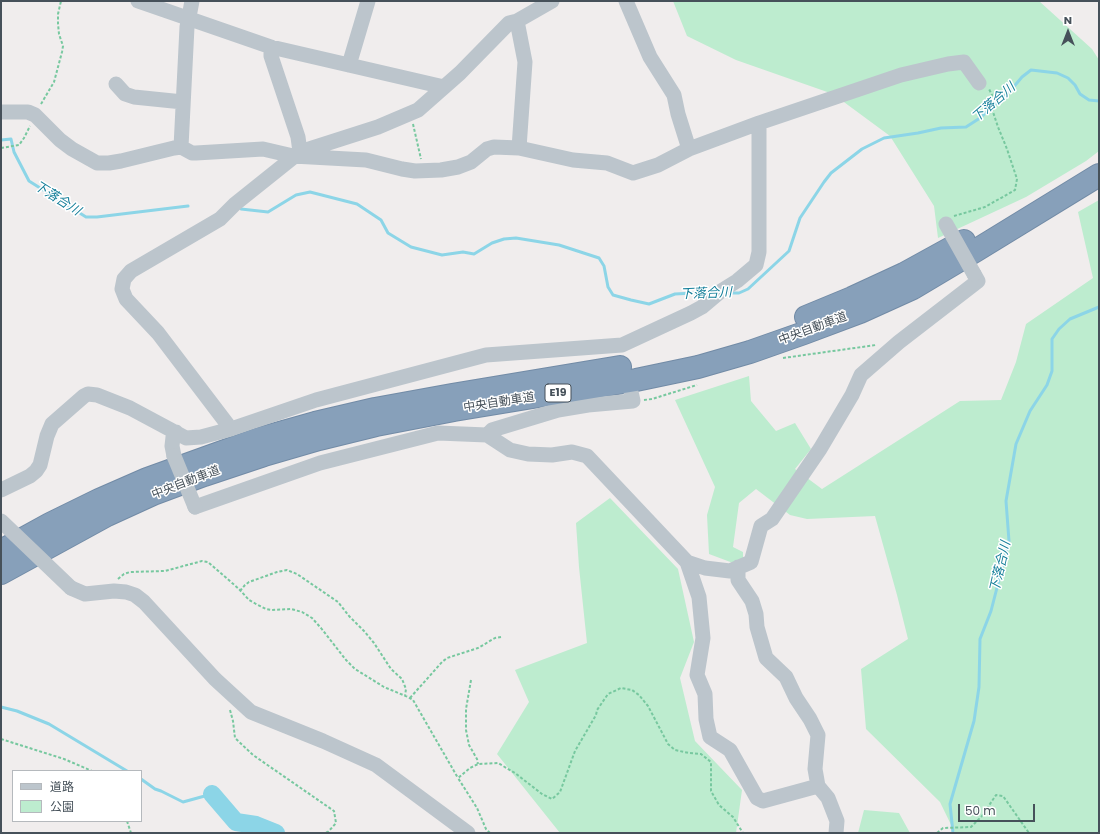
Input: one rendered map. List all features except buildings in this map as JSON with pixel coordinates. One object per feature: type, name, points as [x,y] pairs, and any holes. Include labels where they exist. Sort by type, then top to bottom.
[{"type":"highway","name":"中央自動車道","points":[[1,551],[50,524],[148,478],[258,439],[315,423],[375,409],[444,396],[634,365],[693,352],[799,320],[904,274],[968,239],[1099,161]]},
{"type":"highway","name":"中央自動車道","points":[[1,573],[107,515],[153,494],[264,455],[319,439],[384,424],[454,410],[636,380],[698,367],[750,352],[804,333],[860,312],[913,288],[975,252],[1099,174]]},
{"type":"street","points":[[138,1],[271,47],[444,87]]},
{"type":"street","points":[[181,147],[187,27],[192,1]]},
{"type":"street","points":[[348,65],[368,1]]},
{"type":"street","points":[[231,429],[158,333],[126,299],[122,289],[124,279],[131,271],[220,219],[235,204],[296,154],[378,127],[418,110],[460,73],[509,24],[552,1]]},
{"type":"street","points":[[626,1],[650,57],[674,95],[678,114],[689,149]]},
{"type":"street","points":[[517,21],[525,62],[519,148]]},
{"type":"street","points":[[271,47],[271,56],[298,137],[296,154]]},
{"type":"street","points":[[1,112],[32,113],[36,115],[60,140],[97,163],[109,164],[163,150],[181,147],[192,153],[263,149],[296,154],[366,160],[402,169],[423,171],[458,167],[471,162],[487,149],[494,147],[519,148],[574,160],[607,163],[633,173],[658,165],[689,149],[759,123],[901,75],[948,64],[964,62],[979,83]]},
{"type":"street","points":[[116,84],[124,94],[183,102]]},
{"type":"street","points":[[1,490],[30,476],[36,471],[40,465],[47,436],[52,424],[88,394],[97,395],[130,408],[186,438],[192,438],[231,429],[316,400],[486,355],[623,351],[702,307],[756,265],[758,252],[759,123]]},
{"type":"street","points":[[687,562],[705,568],[730,571],[751,562],[761,526],[772,519],[820,449],[852,395],[860,375],[899,342],[978,281],[946,224]]},
{"type":"street","points":[[487,435],[492,430],[558,410],[632,396]]},
{"type":"street","points":[[176,432],[173,437],[172,446],[174,456],[195,507],[320,463],[438,433],[487,435],[510,450],[528,454],[552,455],[572,452],[587,456],[687,562],[699,597],[703,638],[697,675],[705,694],[706,719],[710,738],[730,750],[757,798],[763,801],[818,786]]},
{"type":"street","points":[[1,521],[72,588],[85,594],[114,591],[126,592],[135,595],[144,602],[215,679],[251,712],[324,741],[376,765],[468,833]]},
{"type":"street","points":[[738,567],[738,580],[752,601],[756,614],[757,627],[766,658],[786,677],[796,698],[810,719],[818,735],[816,769],[818,786],[828,798],[837,821],[836,833]]},
{"type":"path","points":[[1,148],[19,145],[54,82],[63,46],[59,34],[58,24],[61,1]]},
{"type":"path","points":[[946,224],[944,220],[959,213],[985,207],[1015,190],[1017,179],[990,103],[992,95],[988,88],[979,83]]},
{"type":"path","points":[[412,113],[414,130],[423,163],[423,171]]},
{"type":"path","points":[[778,360],[889,342],[899,342]]},
{"type":"path","points":[[632,396],[652,399],[670,392],[700,384]]},
{"type":"path","points":[[114,591],[116,583],[124,574],[130,572],[165,571],[202,561],[208,562],[249,600],[266,609],[296,610],[312,618],[355,670],[384,687],[413,700],[477,808],[486,828],[490,833]]},
{"type":"path","points":[[240,591],[249,582],[277,572],[287,570],[297,574],[338,602],[364,631],[391,669],[402,679],[406,689],[405,696]]},
{"type":"path","points":[[410,698],[447,658],[478,648],[495,638],[501,637]]},
{"type":"path","points":[[471,680],[466,709],[466,730],[469,745],[479,764]]},
{"type":"path","points":[[225,687],[234,721],[235,738],[253,755],[334,811],[336,823],[328,832],[324,833]]},
{"type":"path","points":[[458,778],[470,768],[479,764],[498,763],[515,773],[542,794],[552,799],[560,792],[575,750],[596,715],[597,710],[608,694],[621,688],[632,690],[639,695],[648,706],[668,744],[675,750],[701,754],[711,762],[711,792],[744,833]]},
{"type":"path","points":[[1,739],[64,759],[90,770]]},
{"type":"path","points":[[937,833],[944,828],[971,827],[982,816],[996,795],[1003,796],[1029,833]]},
{"type":"path","points":[[128,822],[131,833]]},
{"type":"green space","points":[[673,1],[1039,1],[1092,49],[1099,60],[1099,151],[1086,161],[1026,197],[938,238],[934,206],[890,136],[833,94],[736,60],[687,36]]},
{"type":"green space","points":[[1099,200],[1099,833],[955,833],[940,802],[866,729],[861,669],[908,639],[875,516],[807,519],[790,515],[756,489],[739,503],[733,547],[743,552],[743,560],[733,563],[709,554],[707,515],[715,487],[675,400],[749,376],[751,401],[776,431],[795,423],[811,449],[795,469],[822,489],[960,401],[1001,400],[1016,362],[1026,324],[1093,278],[1078,212]]},
{"type":"green space","points":[[610,498],[678,569],[694,642],[680,678],[695,741],[742,790],[736,833],[560,833],[497,754],[529,702],[515,670],[587,643],[576,523]]},
{"type":"green space","points":[[864,810],[899,813],[910,833],[858,833]]},
{"type":"waterway","name":"下落合川","points":[[728,293],[739,293],[748,289],[789,251],[800,218],[824,182],[831,173],[862,149],[884,138],[941,128],[966,127],[980,118],[1031,70],[1057,73],[1068,78],[1075,85],[1080,94],[1089,100],[1099,101]]},
{"type":"waterway","name":"下落合川","points":[[1,140],[11,139],[14,152],[29,181],[86,217],[188,206]]},
{"type":"waterway","name":"下落合川","points":[[241,209],[268,212],[296,195],[310,192],[357,204],[381,220],[388,233],[411,247],[442,255],[463,252],[474,254],[492,243],[504,239],[516,238],[559,245],[599,258],[604,266],[608,287],[613,295],[631,300],[649,304],[675,294],[712,292]]},
{"type":"waterway","name":"下落合川","points":[[953,833],[950,804],[974,721],[979,687],[980,639],[991,611],[1009,541],[1006,501],[1016,444],[1030,411],[1047,385],[1052,371],[1052,339],[1059,329],[1070,319],[1099,307]]},
{"type":"waterway","points":[[1,707],[17,711],[49,724],[125,770]]},
{"type":"waterway","points":[[142,780],[155,789],[183,802],[212,794]]},
{"type":"waterway","name":"下落合川","points":[[212,794],[236,822],[256,825],[276,833]]}]
